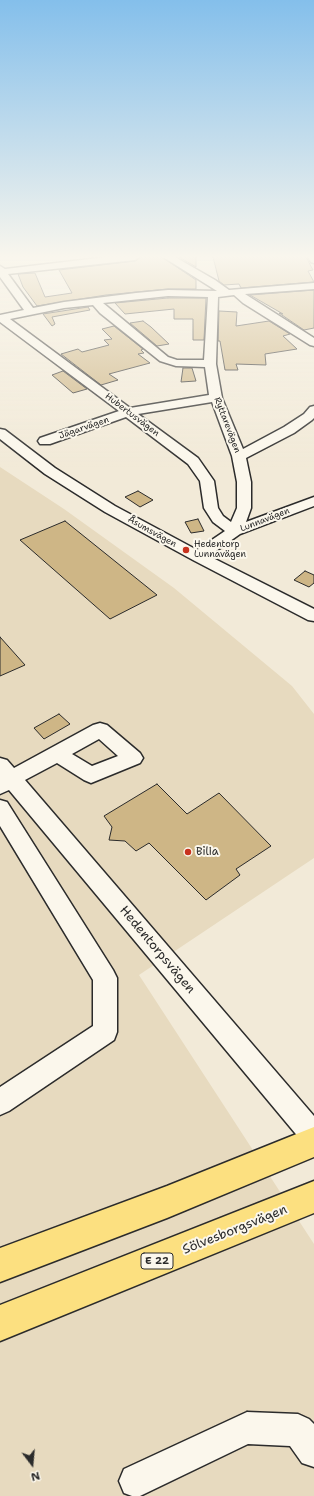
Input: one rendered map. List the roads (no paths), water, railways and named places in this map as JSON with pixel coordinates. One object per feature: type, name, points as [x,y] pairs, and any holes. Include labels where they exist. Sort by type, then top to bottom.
[{"type":"highway","points":[[0,1265],[167,1202],[314,1142]]},
{"type":"highway","name":"Sölvesborgsvägen","points":[[0,1323],[314,1197]]},
{"type":"street","name":"Hubertusvägen","points":[[13,327],[193,461],[207,481],[211,508],[218,519],[235,531]]},
{"type":"street","points":[[124,327],[164,359],[176,362],[210,364]]},
{"type":"street","name":"Ryttarevägen","points":[[212,327],[210,364],[216,398],[240,456],[244,482],[244,508],[235,531]]},
{"type":"street","points":[[289,327],[314,343]]},
{"type":"street","name":"Jägarvägen","points":[[46,441],[129,412],[216,398]]},
{"type":"street","points":[[240,456],[289,430],[308,417],[314,410]]},
{"type":"street","name":"Åsumsvägen","points":[[0,433],[50,471],[79,490],[198,557],[314,616]]},
{"type":"street","name":"Lunnavägen","points":[[198,557],[235,531],[314,501]]},
{"type":"street","points":[[4,776],[57,754]]},
{"type":"street","name":"Hedentorpsvägen","points":[[4,776],[144,935],[314,1136]]},
{"type":"street","points":[[0,808],[105,978],[105,1032],[0,1102]]},
{"type":"street","points":[[136,1481],[247,1428],[298,1430],[314,1451]]},
{"type":"place","name":"Hedentorp Lunnavägen","points":[[186,550]]},
{"type":"place","name":"Bilia","points":[[188,852]]}]
